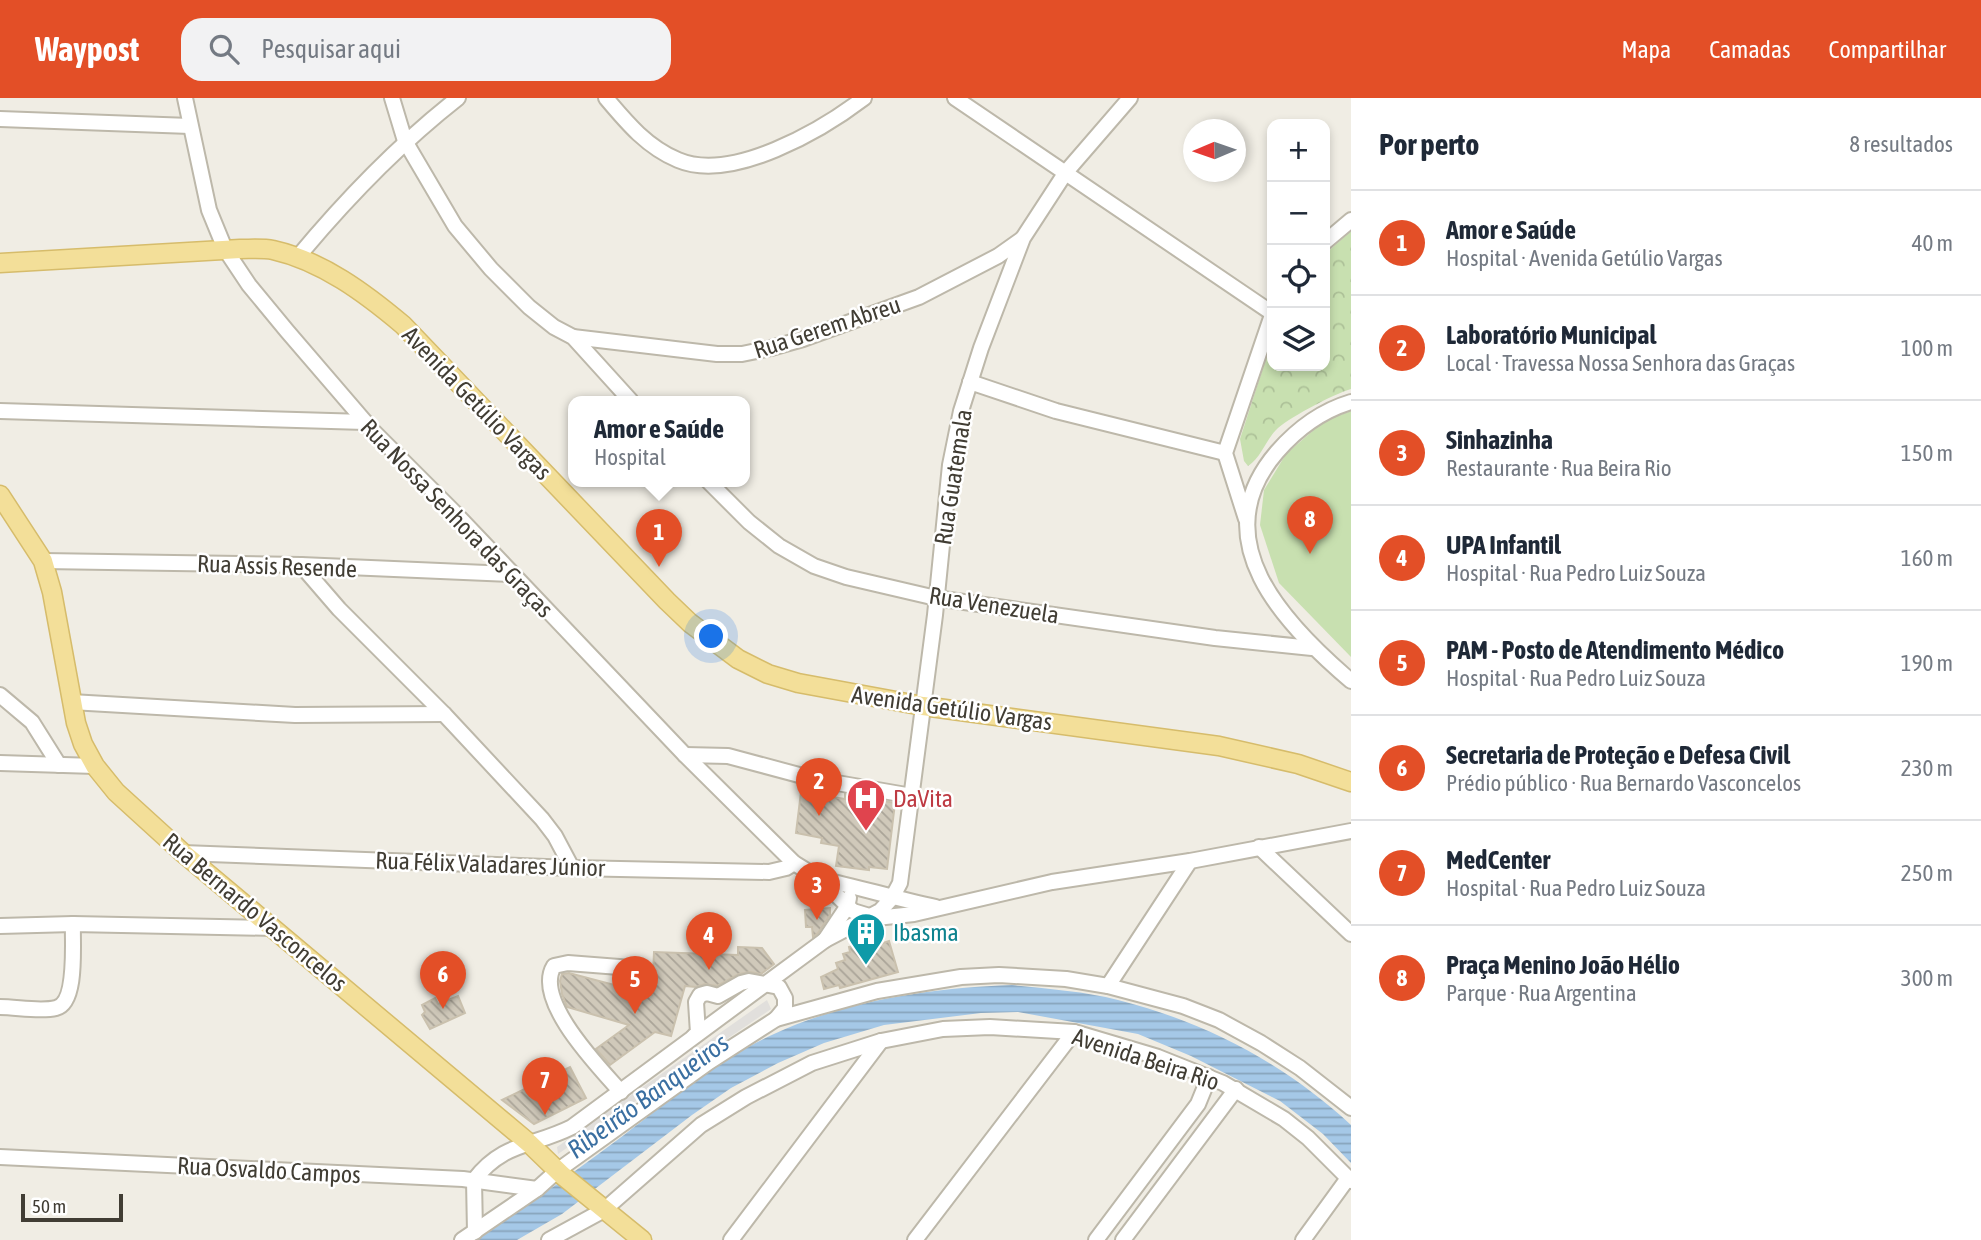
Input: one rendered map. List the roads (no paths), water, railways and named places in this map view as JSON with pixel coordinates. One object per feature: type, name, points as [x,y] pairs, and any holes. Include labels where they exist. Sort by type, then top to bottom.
[{"type":"main road","name":"Avenida Getúlio Vargas","points":[[0,263],[225,249],[271,249],[297,258],[346,282],[375,301],[402,325],[667,601],[714,642],[738,659],[768,674],[798,683],[923,706],[1219,746],[1298,764],[1351,782]]},
{"type":"main road","name":"Rua Bernardo Vasconcelos","points":[[0,495],[43,561],[52,592],[71,702],[83,744],[116,792],[183,853],[530,1144],[559,1173],[642,1240]]},
{"type":"street","name":"Rua Nossa Senhora das Graças","points":[[185,98],[209,210],[225,249],[249,285],[365,422],[685,755],[794,863],[820,879],[847,907]]},
{"type":"street","points":[[392,98],[405,141],[455,226],[491,269],[529,307],[572,337],[626,396]]},
{"type":"street","points":[[297,258],[338,209],[405,141],[458,98]]},
{"type":"street","points":[[606,98],[651,147],[679,161],[719,166],[756,156],[794,141],[836,119],[864,98]]},
{"type":"street","points":[[955,98],[1267,311]]},
{"type":"street","name":"Rua Guatemala","points":[[892,898],[900,883],[950,465],[961,411],[1023,239],[1066,172],[1130,98]]},
{"type":"street","points":[[0,119],[190,126]]},
{"type":"street","points":[[1330,238],[1351,220]]},
{"type":"street","name":"Rua Gerem Abreu","points":[[572,337],[716,354],[742,354],[771,348],[919,298],[998,256],[1023,239]]},
{"type":"street","points":[[1267,328],[1224,453],[1247,522],[1248,538],[1259,576],[1272,600],[1312,648],[1351,681]]},
{"type":"street","points":[[970,382],[1056,411],[1224,453]]},
{"type":"street","points":[[1247,522],[1256,482],[1281,448],[1307,423],[1325,411],[1351,402]]},
{"type":"street","points":[[0,411],[365,422]]},
{"type":"street","name":"Rua Venezuela","points":[[714,487],[749,522],[795,557],[846,577],[936,598],[1204,637],[1312,648]]},
{"type":"street","name":"Rua Assis Resende","points":[[43,561],[301,565],[511,574]]},
{"type":"street","points":[[301,565],[339,609],[444,714],[542,820],[555,836],[572,868]]},
{"type":"street","points":[[0,695],[32,722],[59,765]]},
{"type":"street","points":[[71,702],[295,715],[444,714]]},
{"type":"street","points":[[685,755],[728,756],[814,779],[912,796]]},
{"type":"street","points":[[0,764],[96,766]]},
{"type":"street","points":[[847,907],[868,917],[914,914],[1052,882],[1190,861],[1351,831]]},
{"type":"street","points":[[1259,847],[1351,934]]},
{"type":"street","name":"Rua Félix Valadares Júnior","points":[[183,853],[572,868],[769,872],[794,863]]},
{"type":"street","points":[[1108,986],[1190,861]]},
{"type":"street","name":"Rua Nossa Senhora das Graças","points":[[820,879],[937,907]]},
{"type":"street","points":[[825,940],[847,907],[851,895],[866,890],[872,908],[868,917]]},
{"type":"street","points":[[469,1236],[474,1180],[494,1158],[572,1127],[785,968],[825,940],[880,911],[892,898]]},
{"type":"street","points":[[0,926],[73,924],[273,928]]},
{"type":"street","points":[[0,1007],[55,1008],[65,1003],[71,988],[73,924]]},
{"type":"street","points":[[621,1093],[576,1039],[552,998],[549,981],[550,972],[554,966],[561,963],[632,968]]},
{"type":"street","points":[[785,968],[788,997],[794,1008],[802,1013]]},
{"type":"street","points":[[776,1019],[877,991],[961,977],[1031,975],[1108,986],[1182,1006],[1219,1020],[1290,1062],[1351,1108]]},
{"type":"street","points":[[469,1236],[709,1062],[776,1019],[785,1008],[785,998],[779,987],[749,981],[718,996],[700,995],[696,1002],[698,1033],[692,1037]]},
{"type":"street","name":"Avenida Beira Rio","points":[[549,1240],[599,1205],[701,1125],[746,1097],[812,1063],[915,1033],[978,1028],[1074,1032],[1158,1057],[1209,1077],[1236,1089],[1300,1132],[1350,1180]]},
{"type":"street","points":[[915,1240],[1074,1032]]},
{"type":"street","points":[[731,1240],[881,1041]]},
{"type":"street","points":[[1097,1240],[1198,1104],[1209,1077]]},
{"type":"street","points":[[1123,1240],[1236,1089]]},
{"type":"street","name":"Rua Osvaldo Campos","points":[[0,1157],[474,1180],[537,1189]]},
{"type":"street","points":[[1303,1240],[1350,1180]]},
{"type":"water","points":[[1012,985],[1079,992],[1151,1009],[1213,1033],[1243,1048],[1299,1083],[1351,1125],[1351,1163],[1323,1134],[1280,1101],[1191,1056],[1138,1034],[1018,1012],[981,1013],[884,1025],[824,1043],[778,1063],[731,1088],[692,1115],[562,1214],[517,1240],[477,1240],[588,1162],[696,1080],[734,1055],[774,1034],[831,1012],[861,1004],[951,989]]},
{"type":"place","name":"Praça Menino João Hélio","points":[[1310,554]]},
{"type":"place","name":"Amor e Saúde","points":[[659,567]]},
{"type":"place","name":"Laboratório Municipal","points":[[819,816]]},
{"type":"place","name":"DaVita","points":[[866,832]]},
{"type":"place","name":"Sinhazinha","points":[[817,920]]},
{"type":"place","name":"Ibasma","points":[[866,966]]},
{"type":"place","name":"UPA Infantil","points":[[709,970]]},
{"type":"place","name":"Secretaria de Proteção e Defesa Civil","points":[[443,1009]]},
{"type":"place","name":"PAM - Posto de Atendimento Médico","points":[[635,1014]]},
{"type":"place","name":"MedCenter","points":[[545,1115]]},
{"type":"water label","name":"Ribeirão Banqueiros","points":[[648,1096]]}]
